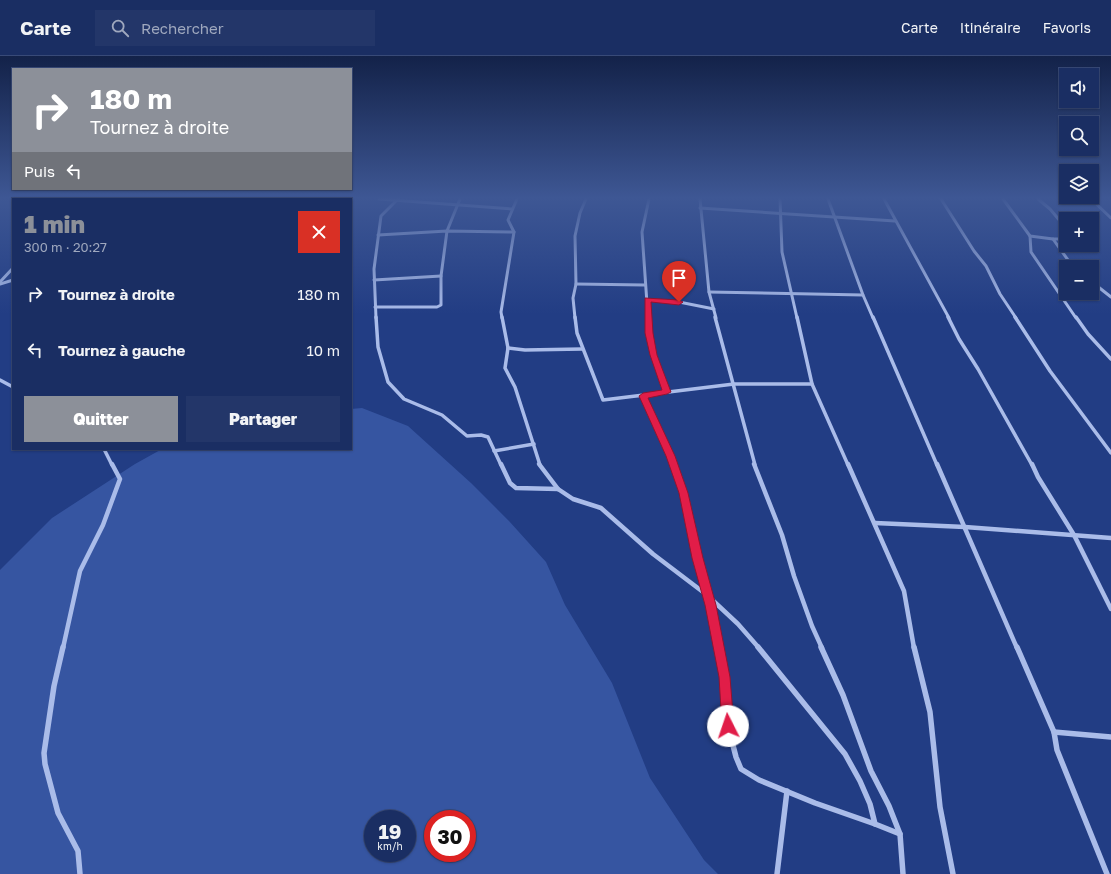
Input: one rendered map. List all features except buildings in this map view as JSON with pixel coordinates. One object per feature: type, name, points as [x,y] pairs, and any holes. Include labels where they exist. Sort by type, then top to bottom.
[{"type":"street","points":[[378,237],[374,280],[375,307],[378,347],[388,382],[398,394],[411,403],[442,415],[467,436],[480,435],[488,437],[510,483],[516,488],[558,489]]},
{"type":"street","points":[[375,307],[440,306],[446,237]]},
{"type":"street","points":[[513,237],[501,312],[508,348],[505,368],[516,388],[519,404],[534,444],[540,466],[558,489],[573,499],[591,504],[607,512],[622,528],[707,595],[738,624],[774,665],[842,749],[860,781],[870,804],[876,824]]},
{"type":"street","points":[[574,237],[576,284],[574,298],[577,333],[603,400],[734,384],[812,384]]},
{"type":"street","points":[[643,237],[649,333],[654,355],[667,392]]},
{"type":"street","points":[[703,237],[709,292],[753,462],[782,535],[794,576],[812,626],[844,695],[872,771],[889,806],[900,834],[903,874]]},
{"type":"street","points":[[781,237],[782,252],[790,293],[812,384],[904,591],[912,640],[930,712],[940,807],[953,874]]},
{"type":"street","points":[[842,237],[863,295],[1054,732],[1057,750],[1107,874]]},
{"type":"street","points":[[905,237],[937,294],[959,339],[978,369],[1038,477],[1074,535],[1111,609]]},
{"type":"street","points":[[965,237],[986,266],[1000,294],[1050,371],[1111,453]]},
{"type":"street","points":[[1030,237],[1031,252],[1058,293],[1088,334],[1111,359]]},
{"type":"street","points":[[1039,237],[1059,239]]},
{"type":"street","points":[[1053,239],[1068,260]]},
{"type":"street","points":[[0,283],[12,269]]},
{"type":"street","points":[[374,280],[442,276]]},
{"type":"street","points":[[0,283],[12,280]]},
{"type":"street","points":[[576,284],[645,285]]},
{"type":"street","points":[[1099,288],[1111,297]]},
{"type":"street","points":[[709,292],[863,295]]},
{"type":"street","points":[[647,300],[679,302],[714,309]]},
{"type":"street","points":[[508,348],[525,350],[582,349]]},
{"type":"street","points":[[0,380],[12,386]]},
{"type":"street","points":[[643,396],[670,456],[684,493],[697,558],[711,605],[724,677],[728,726],[736,757],[743,771],[760,780],[815,803],[900,834]]},
{"type":"street","points":[[494,451],[534,444]]},
{"type":"street","points":[[80,874],[78,850],[58,813],[46,768],[44,753],[54,686],[80,571],[103,525],[120,479],[105,450]]},
{"type":"street","points":[[875,523],[965,527],[1111,538]]},
{"type":"street","points":[[1054,732],[1111,737]]},
{"type":"street","points":[[777,874],[787,791]]},
{"type":"shaded area","points":[[362,408],[408,426],[471,483],[509,521],[546,562],[565,605],[612,683],[650,778],[704,860],[718,874],[0,874],[0,570],[52,518],[135,464],[160,450],[352,450],[352,409]]},
{"type":"route","points":[[679,302],[647,300],[649,333],[654,355],[667,392],[643,396],[670,456],[684,493],[697,558],[711,605],[724,677],[728,726]]}]
